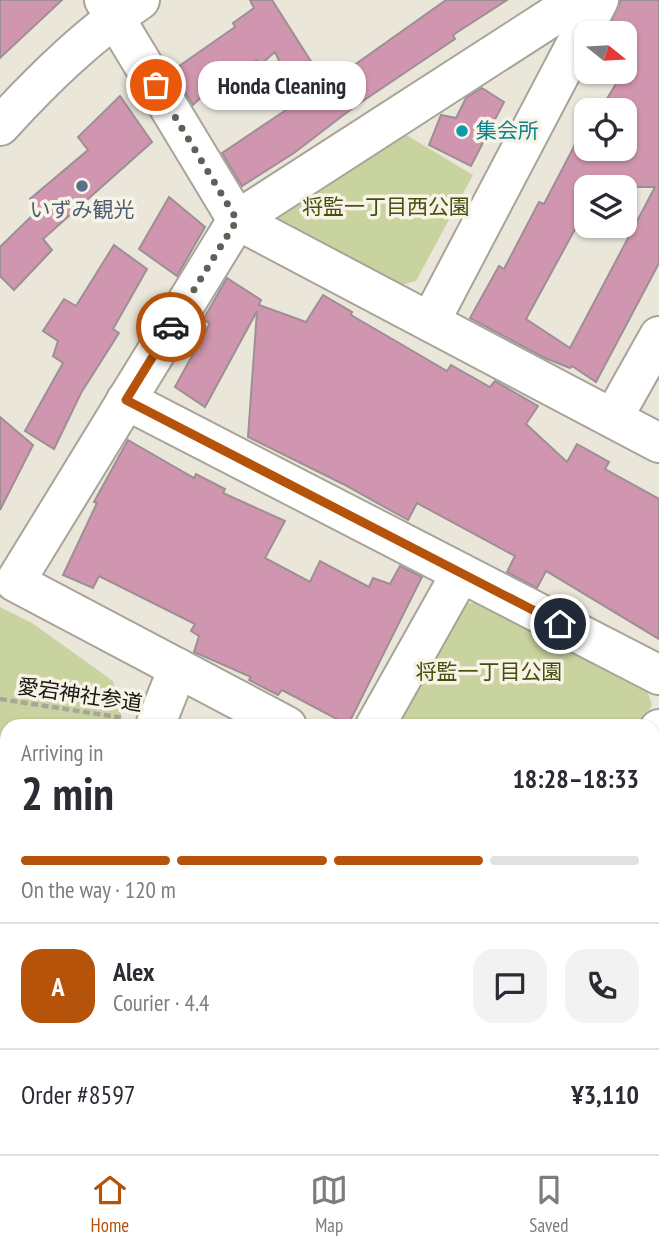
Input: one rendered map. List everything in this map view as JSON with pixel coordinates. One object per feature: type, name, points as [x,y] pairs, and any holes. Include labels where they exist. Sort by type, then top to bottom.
[{"type":"street","points":[[274,719],[15,582],[237,220],[578,0]]},
{"type":"street","points":[[430,322],[599,0]]},
{"type":"street","points":[[0,126],[43,79],[120,6],[237,220],[659,443]]},
{"type":"street","points":[[613,418],[659,336]]},
{"type":"street","points":[[126,400],[659,675]]},
{"type":"street","points":[[379,719],[461,573]]},
{"type":"street","points":[[158,719],[178,668]]},
{"type":"path","name":"愛宕神社参道","points":[[0,699],[125,719]]},
{"type":"green space","name":"将監一丁目西公園","points":[[393,127],[473,175],[416,281],[401,285],[276,217]]},
{"type":"green space","name":"将監一丁目公園","points":[[476,603],[648,693],[652,705],[644,719],[400,719],[461,607]]},
{"type":"green space","points":[[0,607],[32,623],[113,681],[121,714],[119,719],[0,719]]},
{"type":"building","points":[[0,0],[62,0],[0,58]]},
{"type":"building","points":[[250,0],[272,0],[326,85],[446,0],[507,0],[453,35],[455,39],[354,107],[294,153],[242,186],[222,153],[298,102],[275,52],[260,65],[257,60],[210,89],[193,105],[172,71],[235,27],[233,23],[254,8]]},
{"type":"building","points":[[621,0],[659,0],[659,263],[596,382],[572,366],[570,368],[545,358],[470,318],[499,266],[504,269],[539,202],[544,204],[574,147],[574,161],[637,161],[637,98],[607,98],[616,84],[637,84],[637,21],[611,21]],"holes":[[[574,175],[637,175],[637,187],[655,187],[637,221],[637,238],[628,238],[570,348],[526,319],[574,231]]]},
{"type":"building","name":"集会所","points":[[482,88],[504,102],[471,166],[429,145],[441,115],[456,118],[466,98]]},
{"type":"building","points":[[120,96],[152,142],[43,239],[52,250],[14,290],[0,276],[0,247],[38,210],[30,199],[88,150],[78,137]]},
{"type":"building","points":[[169,197],[205,227],[177,276],[139,249]]},
{"type":"building","points":[[114,245],[147,269],[113,329],[119,333],[81,393],[54,449],[25,431],[63,363],[53,356],[58,341],[43,331],[64,299],[76,306]]},
{"type":"building","points":[[227,278],[261,300],[259,305],[306,322],[323,295],[352,312],[351,315],[447,371],[451,365],[490,387],[495,381],[538,406],[526,424],[567,462],[577,444],[609,462],[605,469],[659,499],[659,639],[546,571],[537,588],[507,572],[515,556],[417,503],[408,520],[248,437],[257,311],[205,407],[175,387],[210,323],[203,320]]},
{"type":"building","points":[[0,417],[33,445],[0,510]]},
{"type":"building","points":[[128,440],[194,478],[196,474],[225,489],[223,493],[285,521],[265,558],[310,582],[320,561],[369,587],[373,578],[390,584],[400,566],[422,577],[351,719],[337,719],[282,690],[278,695],[249,680],[251,677],[194,652],[199,636],[191,631],[195,624],[99,576],[93,588],[63,575],[97,503],[94,502]]},
{"type":"way so far","points":[[156,85],[237,220],[171,327]]},
{"type":"place","name":"Honda Cleaning","points":[[156,85]]},
{"type":"place","name":"集会所","points":[[462,131]]},
{"type":"place","name":"いずみ観光","points":[[82,186]]},
{"type":"route","points":[[171,327],[126,400],[560,624]]}]
